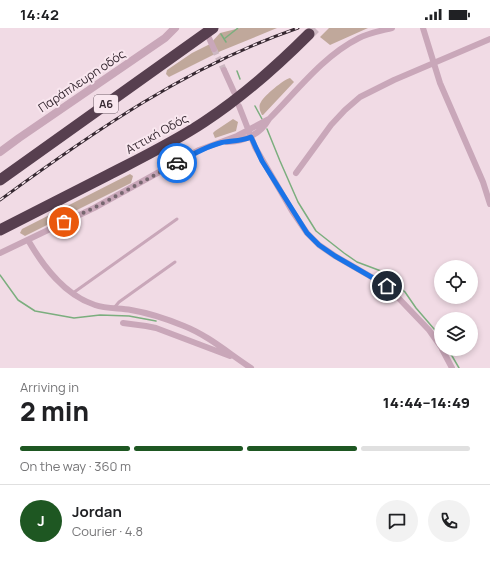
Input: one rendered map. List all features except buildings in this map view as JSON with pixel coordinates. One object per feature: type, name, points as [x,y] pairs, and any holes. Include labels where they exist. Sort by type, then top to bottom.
[{"type":"highway","name":"Α6","points":[[0,180],[211,33]]},
{"type":"highway","name":"Αττική Οδός","points":[[0,230],[139,159],[205,121],[259,80],[309,34]]},
{"type":"street","name":"Παράπλευρη οδός","points":[[0,152],[165,38],[175,28]]},
{"type":"street","points":[[222,142],[241,140],[251,137],[260,131],[269,119],[336,53],[374,32],[392,28]]},
{"type":"street","points":[[423,28],[433,63],[490,204]]},
{"type":"street","points":[[211,33],[214,49]]},
{"type":"street","points":[[296,173],[331,125],[360,97],[394,80],[490,39]]},
{"type":"street","points":[[224,70],[234,92]]},
{"type":"street","points":[[239,106],[262,161],[307,233],[319,245],[335,256],[387,286],[434,337]]},
{"type":"street","points":[[0,253],[101,204],[199,150],[222,142],[269,119]]},
{"type":"street","points":[[28,240],[52,275],[73,293],[94,305],[143,312],[184,326],[205,336],[251,368]]},
{"type":"street","points":[[123,323],[156,328],[238,359]]},
{"type":"street","points":[[446,356],[452,368]]},
{"type":"lane","points":[[73,293],[177,219]]},
{"type":"lane","points":[[114,308],[119,302],[175,262]]},
{"type":"shaded area","points":[[240,28],[277,28],[221,51],[169,77],[166,74],[167,70],[192,53],[210,44],[220,33]]},
{"type":"shaded area","points":[[329,28],[368,28],[330,45],[320,37]]},
{"type":"shaded area","points":[[290,78],[294,82],[262,115],[259,107],[263,99],[279,85]]},
{"type":"shaded area","points":[[233,119],[238,122],[236,131],[215,138],[213,133]]},
{"type":"shaded area","points":[[130,174],[133,176],[131,183],[25,236],[20,233],[22,229]]},
{"type":"waterway","points":[[224,39],[238,28]]},
{"type":"waterway","points":[[221,34],[226,42]]},
{"type":"waterway","points":[[237,71],[240,79]]},
{"type":"waterway","points":[[255,106],[262,119]]},
{"type":"waterway","points":[[267,129],[298,202],[316,231],[357,262],[381,271],[405,292],[416,308],[434,329]]},
{"type":"waterway","points":[[0,275],[18,300],[35,311],[74,318],[100,315],[129,316],[156,321]]},
{"type":"waterway","points":[[452,356],[459,368]]},
{"type":"tunnel","points":[[309,34],[315,28]]},
{"type":"tunnel","points":[[214,49],[224,70]]},
{"type":"railway","points":[[0,200],[106,126],[180,81],[218,61],[298,28]]},
{"type":"way so far","points":[[64,222],[94,208],[177,163]]},
{"type":"route","points":[[177,163],[199,150],[210,146],[222,142],[233,142],[251,137],[262,161],[307,233],[319,245],[335,256],[387,286]]}]
